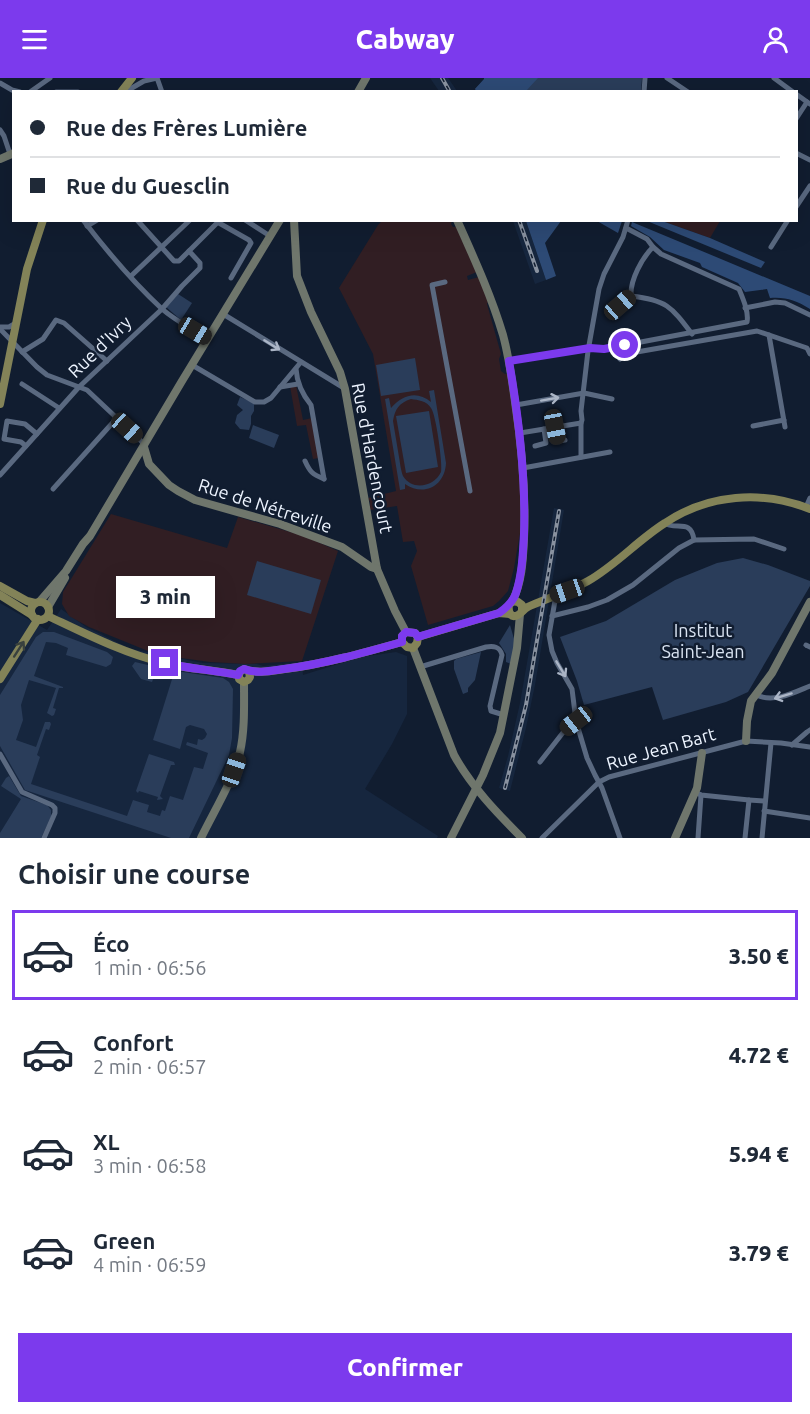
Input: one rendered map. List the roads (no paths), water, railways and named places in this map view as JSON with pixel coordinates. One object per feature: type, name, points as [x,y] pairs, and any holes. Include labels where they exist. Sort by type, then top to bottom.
[{"type":"main road","points":[[0,159],[12,154]]},
{"type":"main road","points":[[0,404],[27,269],[42,222]]},
{"type":"main road","points":[[0,595],[35,617],[44,619],[43,607],[65,578],[66,571],[90,536],[279,222]]},
{"type":"main road","name":"Rue d'Hardencourt","points":[[294,222],[297,276],[311,312],[340,372],[377,569],[406,632]]},
{"type":"main road","points":[[451,838],[477,788],[500,733],[519,632],[525,520],[520,433],[509,361],[490,297],[458,222]]},
{"type":"main road","name":"Rue de Nétreville","points":[[144,447],[149,464],[169,485],[195,500],[309,534],[342,547],[377,569]]},
{"type":"main road","points":[[134,462],[149,464]]},
{"type":"main road","points":[[418,637],[553,596],[588,581],[663,523],[693,508],[739,497],[784,500],[808,508]]},
{"type":"main road","points":[[0,586],[43,607],[103,642],[133,654],[181,667],[215,670],[241,678],[250,679],[249,672],[304,667],[402,642]]},
{"type":"main road","points":[[746,741],[750,706],[772,673],[810,602]]},
{"type":"main road","points":[[0,679],[35,617],[32,607],[43,607]]},
{"type":"main road","points":[[413,648],[407,647],[402,642],[402,636],[406,632],[415,633],[418,637]]},
{"type":"main road","points":[[413,648],[418,637]]},
{"type":"main road","points":[[413,648],[454,755],[470,780],[522,838]]},
{"type":"main road","points":[[201,838],[240,754],[243,736],[241,678]]},
{"type":"main road","points":[[675,838],[698,793],[702,753]]},
{"type":"street","points":[[33,90],[50,78]]},
{"type":"street","points":[[127,90],[144,81],[157,78]]},
{"type":"street","points":[[667,78],[685,90]]},
{"type":"street","points":[[774,78],[790,90]]},
{"type":"street","points":[[798,116],[808,103]]},
{"type":"street","points":[[0,130],[12,154]]},
{"type":"street","points":[[798,204],[810,186]]},
{"type":"street","points":[[138,222],[174,261],[179,261],[219,222],[249,240],[251,243],[231,278]]},
{"type":"street","points":[[131,276],[188,222]]},
{"type":"street","points":[[248,222],[270,236]]},
{"type":"street","points":[[581,457],[581,411],[599,289],[628,222]]},
{"type":"street","points":[[771,247],[787,222]]},
{"type":"street","points":[[85,223],[162,309],[208,339]]},
{"type":"street","points":[[509,361],[590,348],[604,349],[747,322],[746,308],[739,288],[661,254],[647,239],[626,228]]},
{"type":"street","points":[[631,296],[630,287],[645,255],[653,248]]},
{"type":"street","name":"Rue d'Ivry","points":[[0,475],[79,387],[162,309],[200,268],[200,263],[189,251]]},
{"type":"street","points":[[445,282],[432,285],[470,491]]},
{"type":"street","points":[[615,308],[631,296],[652,298],[669,307],[696,341]]},
{"type":"street","points":[[746,308],[775,302],[786,303],[810,315]]},
{"type":"street","points":[[222,314],[345,389]]},
{"type":"street","points":[[22,352],[43,339],[56,320],[64,323],[107,361]]},
{"type":"street","points":[[0,328],[16,323]]},
{"type":"street","points":[[0,328],[47,375],[87,390],[138,438],[144,447]]},
{"type":"street","points":[[620,359],[631,353],[757,331],[807,348],[810,354]]},
{"type":"street","points":[[753,426],[785,424],[769,335]]},
{"type":"street","points":[[192,365],[255,402],[264,402],[272,398],[301,362]]},
{"type":"street","points":[[296,368],[298,384],[303,396],[311,405],[325,479],[309,471],[305,461]]},
{"type":"street","points":[[22,384],[59,408]]},
{"type":"street","points":[[280,387],[298,384]]},
{"type":"street","points":[[516,405],[584,393],[612,399]]},
{"type":"street","points":[[53,489],[116,418]]},
{"type":"street","points":[[26,446],[21,442],[4,439],[7,421],[25,424],[37,434]]},
{"type":"street","points":[[520,433],[581,423]]},
{"type":"street","points":[[555,427],[558,441],[565,440]]},
{"type":"street","points":[[535,446],[546,443],[544,429]]},
{"type":"street","points":[[523,468],[610,452]]},
{"type":"street","points":[[808,508],[810,498]]},
{"type":"street","points":[[663,523],[669,526],[685,526],[690,529],[694,540]]},
{"type":"street","points":[[552,616],[608,600],[633,585],[679,548],[694,540],[754,538],[784,549]]},
{"type":"street","points":[[553,596],[549,635],[552,651],[572,689],[576,721],[587,758],[599,782],[620,838]]},
{"type":"street","points":[[420,667],[486,647],[498,648],[502,655],[490,706],[491,711],[504,715]]},
{"type":"street","points":[[756,695],[772,699],[810,686]]},
{"type":"street","points":[[540,762],[565,730],[576,721]]},
{"type":"street","points":[[792,745],[810,730]]},
{"type":"street","name":"Rue Jean Bart","points":[[543,838],[599,782],[609,777],[746,741],[810,747]]},
{"type":"street","points":[[762,838],[771,743]]},
{"type":"street","points":[[0,753],[22,792],[55,808],[44,838]]},
{"type":"street","points":[[698,838],[698,793],[765,801]]},
{"type":"street","points":[[745,838],[749,800]]},
{"type":"street","points":[[764,811],[810,818]]},
{"type":"railway","points":[[442,78],[449,90]]},
{"type":"railway","points":[[520,222],[537,271]]},
{"type":"railway","points":[[505,788],[526,705],[559,511]]},
{"type":"park label","name":"Institut Saint-Jean","points":[[703,641]]}]
